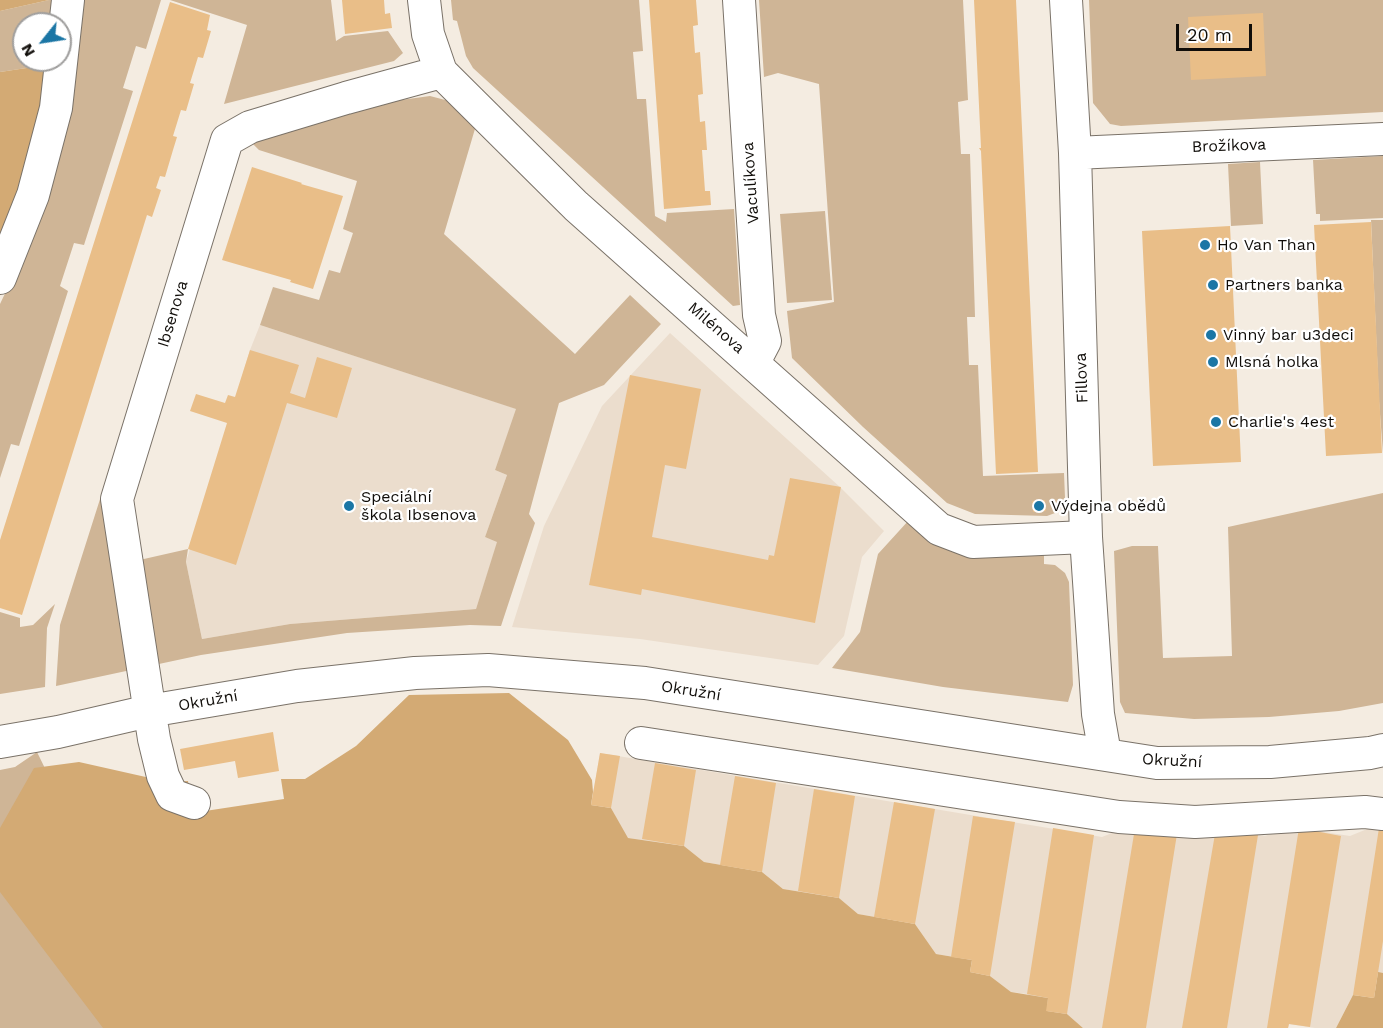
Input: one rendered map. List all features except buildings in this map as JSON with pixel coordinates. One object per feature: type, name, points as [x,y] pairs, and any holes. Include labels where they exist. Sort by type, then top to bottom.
[{"type":"street","points":[[0,278],[33,195],[57,108],[68,0]]},
{"type":"street","name":"Milénova","points":[[424,0],[428,33],[441,72],[576,206],[939,529],[973,542],[1086,537]]},
{"type":"street","name":"Vaculíkova","points":[[739,0],[759,315],[765,341],[754,362]]},
{"type":"street","name":"Fillova","points":[[1066,0],[1075,153],[1086,537],[1098,714],[1105,754]]},
{"type":"street","name":"Ibsenova","points":[[194,803],[172,795],[163,776],[149,711],[117,499],[227,140],[250,128],[271,121],[441,72]]},
{"type":"street","name":"Brožíkova","points":[[1075,153],[1383,139]]},
{"type":"street","name":"Okružní","points":[[0,742],[58,732],[149,711],[297,686],[415,673],[488,670],[645,683],[1157,763],[1270,762],[1383,750]]},
{"type":"street","points":[[641,743],[1119,818],[1195,822],[1365,812],[1383,814]]},
{"type":"shaded area","points":[[0,0],[49,0],[0,11]]},
{"type":"shaded area","points":[[49,0],[61,0],[60,12],[12,12],[12,70],[0,72],[0,11]]},
{"type":"shaded area","points":[[78,0],[161,0],[146,49],[136,46],[123,88],[133,91],[84,245],[74,243],[60,286],[68,291],[19,446],[11,444],[0,478],[0,304],[21,260],[62,72],[72,72],[72,27]]},
{"type":"shaded area","points":[[170,0],[331,0],[336,41],[344,36],[388,31],[403,53],[394,61],[224,104],[247,25]]},
{"type":"shaded area","points":[[451,0],[639,0],[643,51],[633,52],[637,99],[646,99],[655,216],[666,222],[667,213],[734,209],[740,305],[733,306],[473,68],[466,56],[457,21],[453,20]]},
{"type":"shaded area","points":[[759,0],[963,0],[968,100],[958,102],[961,154],[970,154],[975,317],[967,317],[969,365],[978,365],[983,476],[1064,473],[1065,498],[1063,506],[1055,513],[1047,516],[975,514],[947,503],[863,427],[792,358],[787,311],[834,302],[819,84],[778,73],[764,77]]},
{"type":"shaded area","points":[[1089,0],[1383,0],[1383,112],[1121,126],[1110,124],[1093,103]]},
{"type":"shaded area","points":[[12,70],[12,72],[51,72],[0,260],[0,72]]},
{"type":"shaded area","points":[[430,96],[449,101],[477,122],[444,234],[575,354],[630,295],[661,324],[604,385],[559,403],[529,514],[535,523],[501,626],[470,625],[347,633],[201,655],[56,686],[60,625],[101,496],[113,566],[188,549],[186,562],[202,639],[290,624],[476,609],[497,542],[485,537],[507,475],[495,470],[516,409],[260,325],[273,287],[319,300],[329,270],[340,273],[353,233],[343,229],[357,181],[259,150],[249,140],[379,103]]},
{"type":"shaded area","points":[[1383,156],[1383,218],[1320,221],[1320,214],[1316,214],[1313,160]]},
{"type":"shaded area","points":[[1260,162],[1263,224],[1231,226],[1228,164]]},
{"type":"shaded area","points":[[825,211],[832,300],[787,303],[780,214]]},
{"type":"shaded area","points":[[1371,220],[1383,220],[1383,453],[1379,401]]},
{"type":"shaded area","name":"Speciální škola Ibsenova","points":[[260,325],[517,409],[495,470],[507,475],[485,537],[498,541],[476,609],[290,624],[202,639],[186,562],[250,350]]},
{"type":"shaded area","points":[[670,333],[841,488],[884,531],[862,557],[844,636],[818,665],[640,639],[512,627],[544,526],[602,406]]},
{"type":"shaded area","points":[[1383,493],[1383,703],[1339,711],[1269,717],[1194,719],[1125,713],[1120,702],[1114,551],[1132,546],[1158,546],[1163,658],[1232,656],[1228,527]]},
{"type":"shaded area","points":[[909,520],[1044,554],[1044,564],[1055,565],[1065,573],[1069,582],[1073,685],[1068,702],[943,687],[832,668],[860,632],[878,554]]},
{"type":"shaded area","points":[[55,604],[47,628],[45,687],[0,694],[0,612],[20,618],[20,627],[33,625]]},
{"type":"shaded area","points":[[509,693],[568,740],[592,780],[591,805],[611,808],[628,838],[684,846],[704,862],[762,872],[783,889],[839,898],[858,914],[915,924],[936,954],[972,960],[970,972],[990,976],[1011,992],[1048,998],[1047,1011],[1067,1014],[1083,1028],[103,1028],[0,892],[0,828],[34,768],[79,762],[168,782],[188,781],[192,813],[284,799],[281,779],[305,779],[356,746],[409,695]]},
{"type":"shaded area","points":[[37,752],[172,1028],[0,1028],[0,770],[15,767]]},
{"type":"shaded area","points":[[600,753],[1102,837],[1127,827],[1209,827],[1265,836],[1291,827],[1350,836],[1372,827],[1383,829],[1383,973],[1378,973],[1374,998],[1353,995],[1336,1028],[1289,1024],[1288,1028],[1083,1028],[1067,1014],[1046,1011],[1027,994],[1011,992],[990,976],[970,972],[972,960],[936,954],[915,924],[858,914],[839,898],[783,889],[762,872],[704,862],[684,846],[627,838],[611,808],[591,805]]},
{"type":"shaded area","points":[[1378,972],[1383,973],[1383,1028],[1336,1028],[1353,995],[1374,998]]},
{"type":"place","name":"Ho Van Than","points":[[1205,245]]},
{"type":"place","name":"Partners banka","points":[[1213,285]]},
{"type":"place","name":"Vinný bar u3deci","points":[[1211,335]]},
{"type":"place","name":"Mlsná holka","points":[[1213,362]]},
{"type":"place","name":"Charlie's 4est","points":[[1216,422]]},
{"type":"place","name":"Speciální škola Ibsenova","points":[[349,506]]},
{"type":"place","name":"Výdejna obědů","points":[[1039,506]]}]
